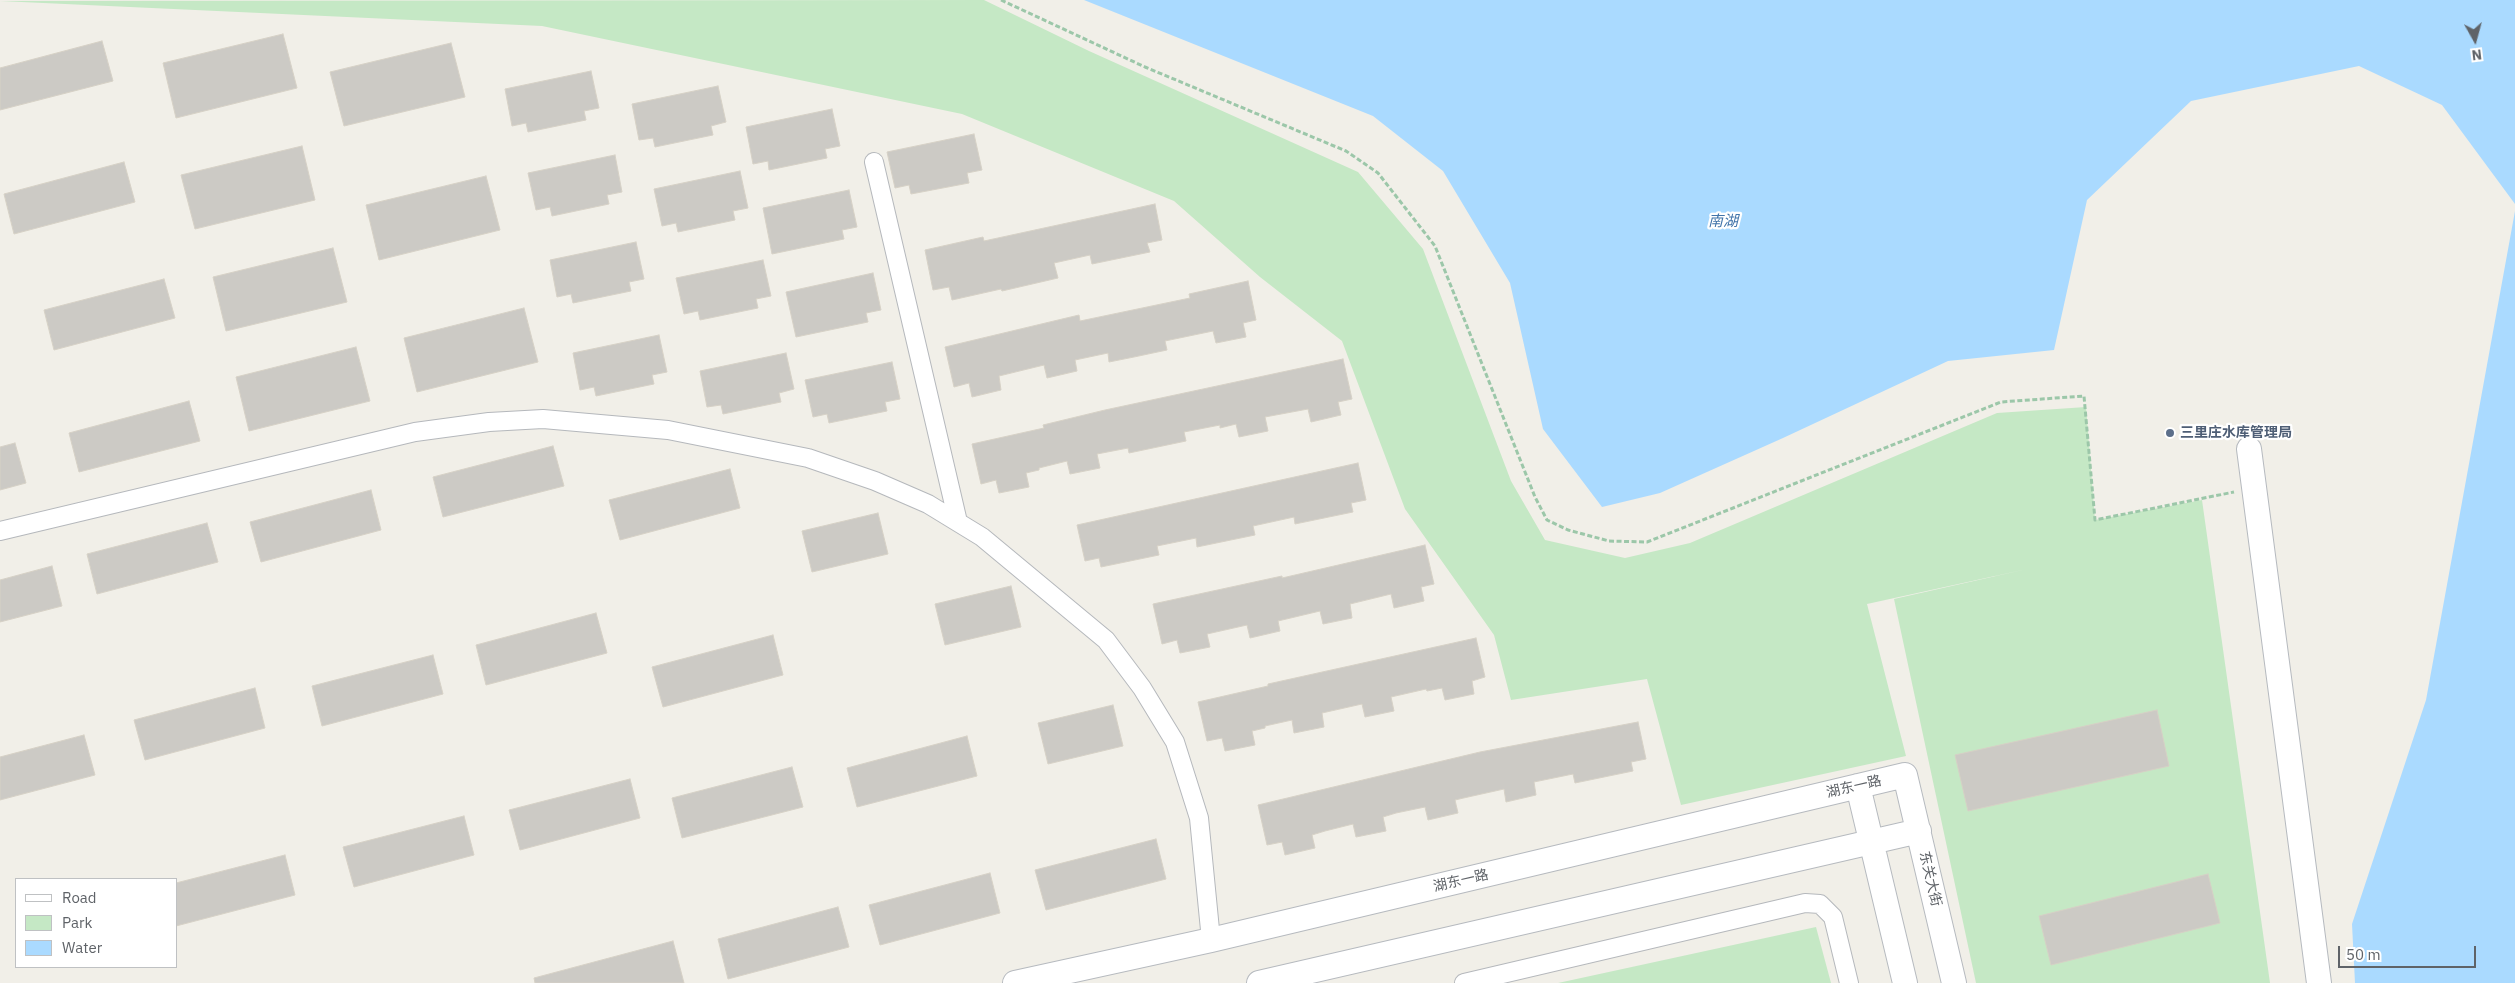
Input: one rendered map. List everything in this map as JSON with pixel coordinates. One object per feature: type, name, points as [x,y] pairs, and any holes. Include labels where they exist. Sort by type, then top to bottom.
[{"type":"main road","points":[[2249,450],[2319,983]]},
{"type":"main road","name":"湖东一路","points":[[1015,983],[1211,940],[1905,775]]},
{"type":"main road","name":"东关大街","points":[[1905,775],[1954,983]]},
{"type":"main road","points":[[1858,786],[1905,983]]},
{"type":"main road","points":[[1259,983],[1871,844],[1919,831]]},
{"type":"street","points":[[874,162],[958,522]]},
{"type":"street","points":[[0,531],[415,432],[489,422],[543,419],[668,430],[808,458],[884,484],[928,504],[958,522],[982,537],[1106,640],[1142,688],[1175,742],[1198,818],[1211,940]]},
{"type":"street","points":[[1464,983],[1804,903],[1820,904],[1833,917],[1849,983]]},
{"type":"path","points":[[1001,0],[1145,67],[1346,151],[1378,173],[1435,246],[1535,497],[1547,520],[1568,530],[1609,541],[1647,542],[2001,402],[2084,396],[2095,520],[2254,488]]},
{"type":"green space","points":[[984,0],[1089,51],[1358,172],[1423,249],[1511,481],[1545,540],[1625,558],[1690,543],[1997,413],[2086,407],[2095,520],[2202,500],[2270,983],[1976,983],[1894,599],[2027,569],[1867,604],[1906,756],[1681,805],[1647,679],[1511,700],[1494,635],[1405,509],[1342,341],[1260,277],[1174,201],[962,114],[542,26],[0,1]]},
{"type":"green space","points":[[1816,927],[1831,983],[1558,983]]},
{"type":"water","name":"南湖","points":[[1084,0],[2515,0],[2515,204],[2442,105],[2359,66],[2191,101],[2087,200],[2054,350],[1948,361],[1660,493],[1602,507],[1543,429],[1510,283],[1443,171],[1373,116]]},
{"type":"water","points":[[2515,211],[2515,983],[2355,983],[2352,924],[2426,700]]},
{"type":"building","points":[[283,34],[297,88],[176,118],[163,63]]},
{"type":"building","points":[[102,41],[113,81],[0,110],[0,68]]},
{"type":"building","points":[[451,43],[465,97],[344,126],[330,72]]},
{"type":"building","points":[[591,71],[599,108],[584,111],[586,120],[528,132],[526,123],[512,126],[505,89]]},
{"type":"building","points":[[718,86],[726,122],[711,126],[713,135],[655,147],[653,138],[639,140],[632,104]]},
{"type":"building","points":[[832,109],[840,146],[825,149],[827,158],[769,170],[768,161],[753,164],[746,127]]},
{"type":"building","points":[[974,134],[982,170],[967,173],[969,183],[911,194],[909,185],[895,188],[887,152]]},
{"type":"building","points":[[302,146],[315,200],[195,229],[181,175]]},
{"type":"building","points":[[615,155],[622,192],[607,195],[609,204],[552,216],[550,207],[536,210],[528,173]]},
{"type":"building","points":[[124,162],[135,202],[14,234],[4,194]]},
{"type":"building","points":[[740,171],[748,208],[733,211],[735,220],[678,232],[676,223],[662,226],[654,189]]},
{"type":"building","points":[[486,176],[500,230],[379,260],[366,205]]},
{"type":"building","points":[[849,190],[857,227],[842,230],[844,239],[772,254],[763,208]]},
{"type":"building","points":[[1155,204],[1162,240],[1147,243],[1150,252],[1092,264],[1090,255],[1054,263],[1058,278],[952,300],[949,287],[933,290],[925,250],[983,237],[984,241]]},
{"type":"building","points":[[636,242],[644,279],[629,282],[631,291],[573,303],[571,294],[557,297],[550,260]]},
{"type":"building","points":[[333,248],[347,302],[226,331],[213,277]]},
{"type":"building","points":[[763,260],[771,296],[756,299],[758,308],[700,320],[698,311],[684,314],[676,278]]},
{"type":"building","points":[[873,273],[881,310],[866,313],[868,322],[796,337],[786,292]]},
{"type":"building","points":[[164,279],[175,318],[54,350],[44,310]]},
{"type":"building","points":[[1248,281],[1256,320],[1243,323],[1246,337],[1216,343],[1213,331],[1165,341],[1167,350],[1134,357],[1109,362],[1108,353],[1075,360],[1077,371],[1047,378],[1044,365],[999,376],[1001,390],[972,397],[969,383],[954,387],[945,347],[1079,315],[1080,321],[1190,298],[1189,294]]},
{"type":"building","points":[[524,308],[538,362],[417,392],[404,338]]},
{"type":"building","points":[[659,335],[667,372],[652,375],[654,384],[596,396],[594,387],[580,390],[573,353]]},
{"type":"building","points":[[356,347],[370,401],[249,431],[236,377]]},
{"type":"building","points":[[786,353],[794,389],[779,393],[781,402],[723,414],[721,405],[707,407],[700,371]]},
{"type":"building","points":[[1343,359],[1352,399],[1338,402],[1341,415],[1311,422],[1308,409],[1265,417],[1268,431],[1239,437],[1236,424],[1220,428],[1220,425],[1184,432],[1186,441],[1129,453],[1128,448],[1097,454],[1100,468],[1070,474],[1067,461],[1039,468],[1039,470],[1026,473],[1029,487],[999,493],[996,480],[981,484],[972,444],[1044,428],[1043,425],[1105,410]]},
{"type":"building","points":[[892,362],[900,399],[885,402],[887,411],[829,423],[827,414],[813,417],[805,380]]},
{"type":"building","points":[[189,401],[200,441],[79,472],[69,433]]},
{"type":"building","points":[[15,443],[26,483],[0,490],[0,447]]},
{"type":"building","points":[[553,446],[564,486],[443,517],[433,477]]},
{"type":"building","points":[[1358,463],[1366,500],[1351,503],[1353,512],[1295,524],[1294,517],[1253,526],[1255,535],[1197,547],[1196,538],[1157,546],[1159,555],[1101,567],[1099,558],[1085,561],[1077,525]]},
{"type":"building","points":[[730,469],[740,508],[620,540],[609,500]]},
{"type":"building","points":[[371,490],[381,530],[261,562],[250,522]]},
{"type":"building","points":[[878,513],[888,554],[812,572],[802,531]]},
{"type":"building","points":[[207,523],[218,562],[97,594],[87,554]]},
{"type":"building","points":[[1425,545],[1434,584],[1421,587],[1424,601],[1394,608],[1391,594],[1350,604],[1352,618],[1323,624],[1320,611],[1278,621],[1280,631],[1250,638],[1247,625],[1207,634],[1210,647],[1180,653],[1177,640],[1162,644],[1153,604],[1282,576],[1282,578]]},
{"type":"building","points":[[52,566],[62,606],[0,622],[0,580]]},
{"type":"building","points":[[1011,586],[1021,627],[945,645],[935,604]]},
{"type":"building","points":[[596,613],[607,653],[486,685],[476,645]]},
{"type":"building","points":[[773,635],[783,675],[663,707],[652,667]]},
{"type":"building","points":[[1476,638],[1485,677],[1472,681],[1474,694],[1445,700],[1442,688],[1427,691],[1426,689],[1391,697],[1394,711],[1365,717],[1362,704],[1322,713],[1324,727],[1294,733],[1292,720],[1265,726],[1265,728],[1252,731],[1255,745],[1225,751],[1222,738],[1207,741],[1198,702],[1268,686],[1268,684]]},
{"type":"building","points":[[433,655],[443,694],[322,726],[312,686]]},
{"type":"building","points":[[255,688],[265,728],[145,760],[134,720]]},
{"type":"building","points":[[1113,705],[1123,746],[1048,764],[1038,723]]},
{"type":"building","points":[[2157,710],[2169,766],[1968,811],[1955,755]]},
{"type":"building","points":[[1638,722],[1646,759],[1631,762],[1633,771],[1575,783],[1573,774],[1534,782],[1536,795],[1506,802],[1504,789],[1455,800],[1458,813],[1428,820],[1425,807],[1396,813],[1383,817],[1386,831],[1356,837],[1353,824],[1312,835],[1315,848],[1285,855],[1282,842],[1267,845],[1258,805],[1480,752]]},
{"type":"building","points":[[84,735],[95,775],[0,800],[0,757]]},
{"type":"building","points":[[967,736],[977,776],[857,807],[847,768]]},
{"type":"building","points":[[792,767],[803,807],[682,838],[672,798]]},
{"type":"building","points":[[630,779],[640,818],[520,850],[509,810]]},
{"type":"building","points":[[464,816],[474,855],[354,887],[343,847]]},
{"type":"building","points":[[1156,839],[1166,879],[1046,910],[1035,870]]},
{"type":"building","points":[[285,855],[295,895],[178,925],[178,882]]},
{"type":"building","points":[[990,873],[1000,913],[880,945],[869,905]]},
{"type":"building","points":[[2208,874],[2220,923],[2051,965],[2039,916]]},
{"type":"building","points":[[838,907],[849,947],[728,979],[718,939]]},
{"type":"building","points":[[673,941],[684,983],[535,983],[534,978]]},
{"type":"place","name":"三里庄水库管理局","points":[[2170,433]]}]
